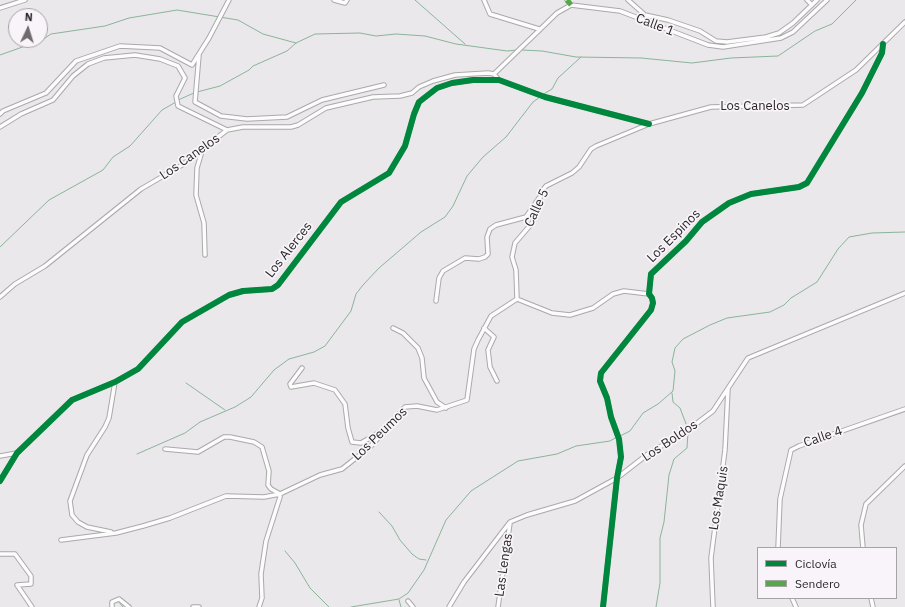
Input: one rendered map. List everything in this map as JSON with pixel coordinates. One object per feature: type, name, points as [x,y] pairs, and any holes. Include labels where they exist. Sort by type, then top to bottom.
[{"type":"street","points":[[0,8],[25,0]]},
{"type":"street","points":[[0,114],[3,111],[46,93],[76,60],[120,46],[160,48],[192,65],[229,0]]},
{"type":"street","points":[[334,0],[345,3],[347,0]]},
{"type":"street","points":[[484,0],[490,14],[539,29]]},
{"type":"street","points":[[567,0],[571,5],[560,11],[539,29],[494,74],[499,80],[545,97],[649,124]]},
{"type":"street","points":[[628,0],[645,14],[696,30],[716,41],[723,42],[762,38],[775,35],[789,27],[817,0]]},
{"type":"street","points":[[807,0],[812,5]]},
{"type":"street","name":"Calle 1","points":[[571,5],[620,11],[703,43],[723,47],[781,38],[792,32],[827,0]]},
{"type":"street","name":"Los Canelos","points":[[649,124],[711,107],[803,105],[856,70],[905,22]]},
{"type":"street","name":"Los Espinos","points":[[603,607],[621,448],[611,417],[607,398],[600,381],[601,373],[651,310],[653,303],[649,294],[651,274],[702,222],[719,210],[751,194],[799,187],[807,183],[862,93],[882,53],[883,44]]},
{"type":"street","points":[[199,54],[195,102],[221,116],[247,119],[287,117],[322,100],[384,85]]},
{"type":"street","points":[[0,127],[15,117],[53,100],[73,76],[88,64],[104,58],[135,55],[154,57],[178,66],[185,78],[176,96],[177,104],[227,130]]},
{"type":"street","name":"Los Canelos","points":[[0,297],[15,284],[45,266],[141,189],[182,165],[202,151],[227,130],[243,127],[291,127],[298,125],[326,108],[373,97],[400,96],[412,93],[419,87],[433,81],[454,76],[472,73],[494,74]]},
{"type":"street","name":"Los Alerces","points":[[0,481],[17,453],[72,400],[115,382],[138,369],[182,322],[237,293],[272,289],[278,285],[341,202],[389,173],[405,146],[419,102],[428,94],[437,88],[452,83],[473,80],[499,80]]},
{"type":"street","name":"Calle 5","points":[[517,299],[516,270],[512,250],[514,243],[533,222],[540,197],[546,186],[572,172],[579,166],[591,149],[649,124]]},
{"type":"street","points":[[202,151],[197,168],[196,195],[204,223],[205,254]]},
{"type":"street","points":[[436,301],[439,278],[443,271],[464,258],[479,259],[485,257],[488,254],[487,237],[490,229],[496,225],[526,217],[540,197]]},
{"type":"street","points":[[517,299],[552,313],[570,316],[593,308],[613,294],[624,291],[649,294]]},
{"type":"street","name":"Los Boldos","points":[[510,522],[527,515],[576,501],[617,478],[648,454],[707,416],[713,411],[748,358],[905,293]]},
{"type":"street","name":"Los Peumos","points":[[61,540],[116,533],[170,518],[226,496],[264,497],[280,494],[320,475],[342,469],[370,446],[401,410],[410,405],[437,410],[464,402],[468,398],[474,349],[484,328],[497,311],[517,299]]},
{"type":"street","points":[[393,328],[404,333],[418,348],[422,358],[424,378],[436,402],[446,408]]},
{"type":"street","points":[[484,328],[494,338],[488,350],[490,366],[497,381]]},
{"type":"street","points":[[302,368],[290,384],[291,387],[314,383],[335,390],[345,404],[352,442],[360,443],[386,428]]},
{"type":"street","points":[[115,382],[109,418],[105,428],[87,455],[72,492],[70,501],[72,515],[78,522],[87,527],[116,533]]},
{"type":"street","name":"Los Maquis","points":[[713,607],[711,558],[725,450],[728,389]]},
{"type":"street","name":"Calle 4","points":[[778,547],[780,499],[791,450],[905,408]]},
{"type":"street","points":[[165,449],[198,452],[224,437],[236,437],[260,444],[264,452],[268,470],[269,488],[280,494],[279,502],[266,541],[261,574],[262,598],[259,607]]},
{"type":"street","points":[[0,456],[17,453]]},
{"type":"street","points":[[863,547],[861,525],[866,504],[905,466]]},
{"type":"street","points":[[448,607],[464,582],[510,522]]},
{"type":"street","name":"Las Lengas","points":[[498,607],[510,522]]},
{"type":"street","points":[[0,554],[15,554],[31,576],[31,584],[17,585],[32,607]]},
{"type":"street","points":[[112,607],[112,602],[119,599],[130,607]]},
{"type":"street","points":[[408,601],[413,607]]},
{"type":"street","points":[[194,607],[199,607]]},
{"type":"waterway","points":[[415,0],[465,44]]},
{"type":"waterway","points":[[522,50],[542,51],[576,57],[641,58],[692,63],[731,58],[778,56],[815,31],[832,24],[856,0]]},
{"type":"waterway","points":[[0,55],[42,40],[51,34],[105,26],[129,18],[177,10],[238,20],[263,34],[296,43]]},
{"type":"waterway","points":[[197,92],[220,86],[249,70],[253,66],[287,51],[296,43],[315,34],[360,33],[376,36],[396,34],[425,36],[456,44],[507,51],[517,50]]},
{"type":"waterway","points":[[542,95],[552,89],[558,78],[581,57]]},
{"type":"waterway","points":[[178,100],[194,93]]},
{"type":"waterway","points":[[137,454],[185,433],[200,422],[235,407],[251,397],[274,370],[289,359],[314,352],[325,346],[351,311],[356,294],[363,285],[379,268],[421,232],[445,217],[453,206],[467,176],[483,157],[506,137],[533,102],[540,97]]},
{"type":"waterway","points":[[0,247],[49,200],[103,170],[113,157],[130,146],[162,110],[176,102]]},
{"type":"waterway","points":[[620,436],[630,431],[643,413],[658,404],[673,391],[675,371],[672,362],[675,348],[683,339],[727,318],[770,312],[784,305],[791,298],[817,282],[838,249],[849,237],[872,233],[905,232]]},
{"type":"waterway","points":[[186,383],[225,410]]},
{"type":"waterway","points":[[672,393],[673,402],[680,408],[688,429]]},
{"type":"waterway","points":[[656,607],[660,583],[660,538],[664,522],[669,475],[674,459],[687,448],[688,432]]},
{"type":"waterway","points":[[351,607],[399,599],[408,593],[424,570],[446,520],[471,491],[518,461],[557,454],[576,446],[610,441],[617,437]]},
{"type":"waterway","points":[[379,512],[392,526],[400,540],[412,554],[419,559],[426,560]]},
{"type":"waterway","points":[[285,551],[295,563],[310,588],[329,607]]},
{"type":"waterway","points":[[399,600],[401,607]]},
{"type":"waterway","points":[[119,602],[123,607]]},
{"type":"marked path","points":[[567,0],[571,5]]},
{"type":"cycle path","points":[[603,607],[617,478],[621,457],[619,439],[611,417],[607,398],[600,381],[601,373],[651,310],[653,303],[649,294],[651,274],[686,241],[702,222],[729,203],[751,194],[799,187],[807,183],[862,93],[882,53],[883,44]]},
{"type":"cycle path","points":[[0,481],[17,453],[72,400],[115,382],[138,369],[182,322],[229,295],[243,291],[272,289],[278,285],[341,202],[389,173],[405,146],[419,102],[437,88],[452,83],[473,80],[499,80],[545,97],[649,124]]}]
